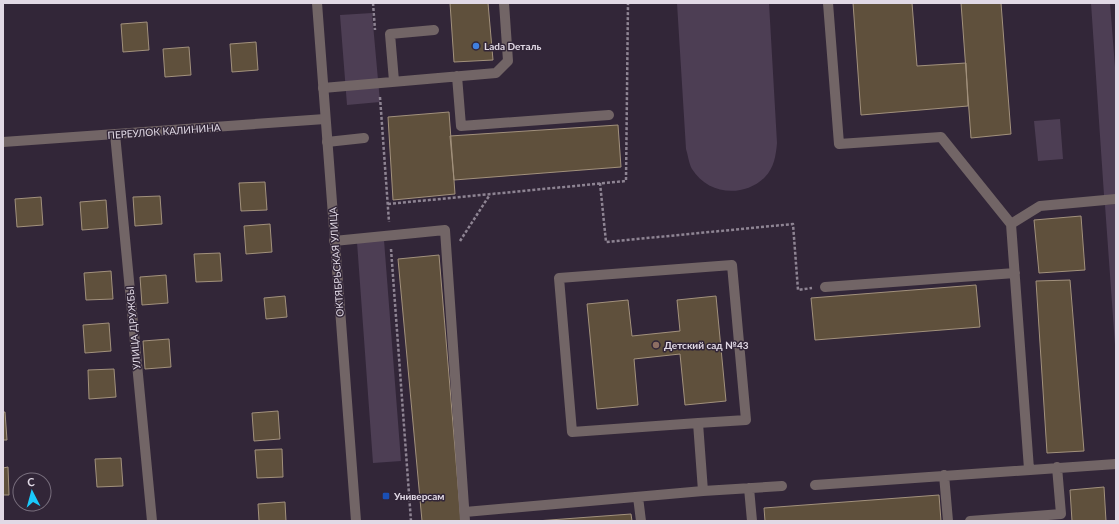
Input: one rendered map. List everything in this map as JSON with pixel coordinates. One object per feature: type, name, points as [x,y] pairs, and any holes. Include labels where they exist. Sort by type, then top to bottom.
[{"type":"street","name":"ОКТЯБРЬСКАЯ УЛИЦА","points":[[317,3],[356,521]]},
{"type":"street","points":[[323,88],[496,72],[508,61],[504,3]]},
{"type":"street","points":[[828,3],[839,144],[941,137],[1011,224],[1029,469]]},
{"type":"street","points":[[394,81],[390,34],[434,30]]},
{"type":"street","points":[[457,76],[461,126],[609,115]]},
{"type":"street","name":"ПЕРЕУЛОК КАЛИНИНА","points":[[3,142],[325,119]]},
{"type":"street","name":"УЛИЦА ДРУЖБЫ","points":[[115,134],[152,521]]},
{"type":"street","points":[[327,142],[364,138]]},
{"type":"street","points":[[1011,224],[1040,206],[1116,199]]},
{"type":"street","points":[[334,241],[445,230],[465,517],[638,497],[782,486]]},
{"type":"street","points":[[732,265],[746,420],[698,423],[572,432],[559,278],[732,265]]},
{"type":"street","points":[[825,287],[1015,273]]},
{"type":"street","points":[[698,423],[703,491]]},
{"type":"street","points":[[815,485],[1116,464]]},
{"type":"street","points":[[970,521],[1061,514],[1057,467]]},
{"type":"street","points":[[944,475],[948,521]]},
{"type":"street","points":[[749,488],[752,521]]},
{"type":"street","points":[[638,497],[641,521]]},
{"type":"path","points":[[373,3],[375,32]]},
{"type":"path","points":[[388,204],[489,196],[626,181],[628,3]]},
{"type":"path","points":[[379,83],[411,521]]},
{"type":"path","points":[[600,183],[606,242],[792,224],[798,290],[825,287]]},
{"type":"path","points":[[459,244],[489,196]]},
{"type":"shaded area","points":[[677,3],[769,3],[777,148],[771,170],[756,184],[747,188],[737,191],[727,191],[707,184],[699,178],[690,165],[686,149]]},
{"type":"shaded area","points":[[1091,3],[1110,3],[1116,80],[1115,195],[1104,195]]},
{"type":"shaded area","points":[[372,13],[380,102],[347,105],[340,15]]},
{"type":"shaded area","points":[[1060,119],[1063,159],[1038,161],[1034,121]]},
{"type":"shaded area","points":[[1116,204],[1116,359],[1105,205]]},
{"type":"shaded area","points":[[384,240],[401,461],[373,463],[357,242]]},
{"type":"building","points":[[450,3],[488,3],[493,60],[454,62]]},
{"type":"building","points":[[853,3],[912,3],[917,66],[966,63],[968,106],[861,115]]},
{"type":"building","points":[[961,3],[1001,3],[1011,134],[971,138]]},
{"type":"building","points":[[147,22],[149,50],[123,52],[121,24]]},
{"type":"building","points":[[256,42],[258,70],[232,72],[230,44]]},
{"type":"building","points":[[189,47],[191,75],[165,77],[163,49]]},
{"type":"building","points":[[449,112],[455,194],[393,200],[388,117]]},
{"type":"building","points":[[618,125],[621,167],[454,180],[450,136]]},
{"type":"building","points":[[265,182],[267,210],[241,211],[239,183]]},
{"type":"building","points":[[160,196],[162,224],[135,226],[133,197]]},
{"type":"building","points":[[41,197],[43,225],[17,227],[15,199]]},
{"type":"building","points":[[106,200],[108,228],[82,230],[80,202]]},
{"type":"building","points":[[1081,216],[1085,270],[1039,273],[1034,220]]},
{"type":"building","points":[[270,224],[272,252],[246,254],[244,226]]},
{"type":"building","points":[[220,253],[222,281],[196,282],[194,254]]},
{"type":"building","points":[[439,255],[461,521],[422,521],[398,259]]},
{"type":"building","points":[[111,271],[113,299],[86,300],[84,273]]},
{"type":"building","points":[[166,275],[168,303],[142,305],[140,277]]},
{"type":"building","points":[[1070,280],[1084,451],[1047,453],[1036,281]]},
{"type":"building","points":[[976,285],[980,327],[815,340],[811,298]]},
{"type":"building","points":[[285,296],[287,317],[266,319],[264,298]]},
{"type":"building","name":"Детский сад №43","points":[[716,296],[726,401],[685,405],[680,354],[634,359],[638,405],[597,409],[587,304],[628,300],[632,336],[680,331],[677,300]]},
{"type":"building","points":[[109,323],[111,351],[85,353],[83,325]]},
{"type":"building","points":[[169,339],[171,367],[145,369],[143,341]]},
{"type":"building","points":[[114,369],[116,397],[89,399],[88,370]]},
{"type":"building","points":[[278,411],[280,439],[254,441],[252,413]]},
{"type":"building","points":[[3,412],[5,412],[7,440],[3,440]]},
{"type":"building","points":[[282,449],[283,477],[257,478],[255,450]]},
{"type":"building","points":[[121,458],[123,486],[97,487],[95,459]]},
{"type":"building","points":[[8,467],[9,495],[3,495],[3,468]]},
{"type":"building","points":[[1104,487],[1106,521],[1072,521],[1070,490]]},
{"type":"building","points":[[939,495],[941,521],[765,521],[764,508]]},
{"type":"building","points":[[285,502],[286,521],[259,521],[258,504]]},
{"type":"building","points":[[631,514],[632,521],[536,521]]},
{"type":"place","name":"Lada Dеталь","points":[[476,46]]},
{"type":"place","name":"Детский сад №43","points":[[656,345]]},
{"type":"place","name":"Универсам","points":[[386,496]]}]
